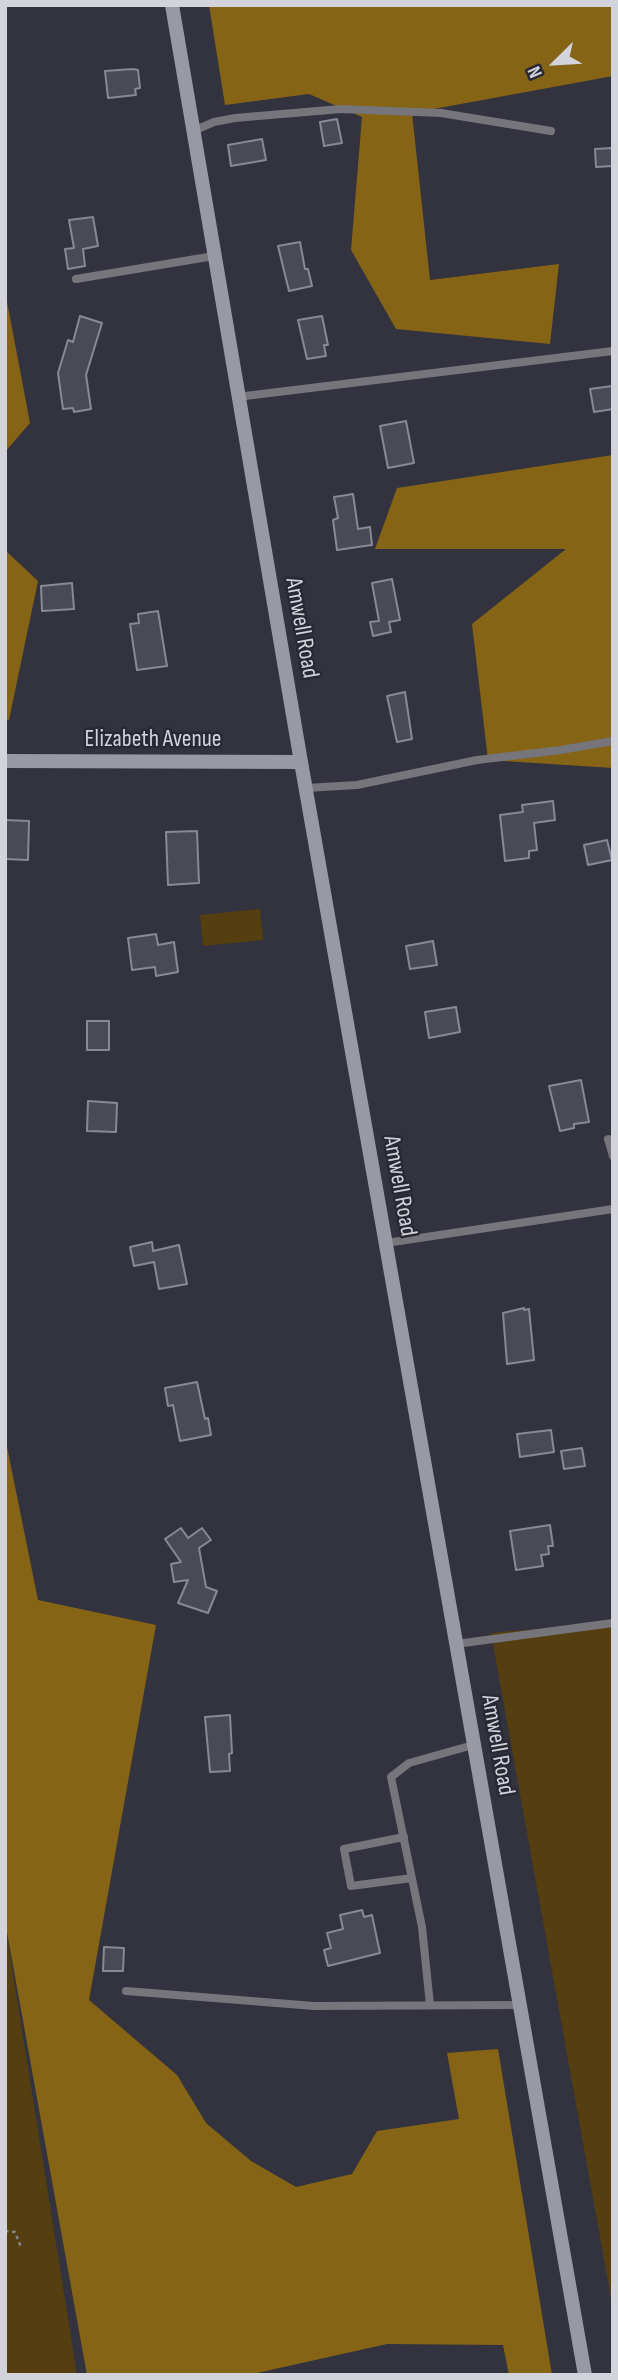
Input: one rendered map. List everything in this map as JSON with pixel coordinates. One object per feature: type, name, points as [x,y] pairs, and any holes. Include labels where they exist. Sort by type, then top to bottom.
[{"type":"main road","name":"Amwell Road","points":[[172,5],[237,397],[585,2375]]},
{"type":"main road","name":"Elizabeth Avenue","points":[[5,761],[301,762]]},
{"type":"lane","points":[[193,131],[214,122],[235,118],[341,109],[441,113],[551,131]]},
{"type":"lane","points":[[76,279],[214,256]]},
{"type":"lane","points":[[237,397],[613,351]]},
{"type":"lane","points":[[306,788],[357,785],[477,760],[561,750],[613,740]]},
{"type":"lane","points":[[608,1139],[613,1156]]},
{"type":"lane","points":[[386,1243],[613,1209]]},
{"type":"lane","points":[[456,1644],[613,1623]]},
{"type":"lane","points":[[430,2005],[422,1927],[391,1777],[409,1763],[473,1745]]},
{"type":"lane","points":[[404,1837],[344,1849],[351,1886],[412,1878]]},
{"type":"lane","points":[[126,1991],[314,2006],[519,2005]]},
{"type":"path","points":[[5,2231],[15,2232],[21,2247]]},
{"type":"shaded area","points":[[209,5],[613,5],[613,76],[412,113],[430,280],[559,264],[550,344],[396,329],[351,250],[362,117],[309,94],[225,105]]},
{"type":"shaded area","points":[[5,291],[30,423],[5,452]]},
{"type":"shaded area","points":[[613,455],[613,768],[488,760],[472,624],[566,549],[375,549],[397,488]]},
{"type":"shaded area","points":[[5,550],[38,581],[9,720],[5,719]]},
{"type":"shaded area","points":[[260,909],[263,940],[203,946],[200,915]]},
{"type":"shaded area","points":[[5,1437],[38,1600],[156,1625],[89,2000],[177,2075],[206,2123],[251,2161],[296,2187],[352,2174],[377,2131],[459,2119],[447,2053],[498,2049],[552,2375],[509,2375],[503,2345],[387,2344],[248,2375],[87,2375],[5,1921]]},
{"type":"shaded area","points":[[613,1622],[613,2309],[491,1633]]},
{"type":"shaded area","points":[[5,1921],[10,1955],[77,2375],[5,2375]]},
{"type":"building","points":[[138,70],[140,88],[135,89],[136,95],[108,98],[105,71]]},
{"type":"building","points":[[337,119],[342,143],[324,146],[320,122]]},
{"type":"building","points":[[262,139],[266,160],[231,166],[228,145]]},
{"type":"building","points":[[613,148],[613,166],[596,167],[595,149]]},
{"type":"building","points":[[93,217],[98,246],[83,249],[85,266],[68,269],[65,249],[74,248],[69,220]]},
{"type":"building","points":[[300,242],[305,269],[308,269],[312,286],[289,291],[278,246]]},
{"type":"building","points":[[80,316],[102,323],[86,375],[91,409],[74,412],[73,408],[63,409],[58,373],[68,340],[73,342]]},
{"type":"building","points":[[322,316],[328,345],[324,345],[326,356],[307,359],[298,320]]},
{"type":"building","points":[[612,386],[613,409],[594,412],[590,389]]},
{"type":"building","points":[[406,421],[414,463],[388,468],[380,426]]},
{"type":"building","points":[[353,494],[358,529],[370,527],[372,545],[337,550],[333,520],[338,518],[334,497]]},
{"type":"building","points":[[392,579],[400,620],[389,622],[391,632],[373,636],[370,622],[379,621],[372,583]]},
{"type":"building","points":[[72,583],[74,609],[42,611],[41,586]]},
{"type":"building","points":[[158,611],[167,666],[137,670],[130,624],[139,623],[138,614]]},
{"type":"building","points":[[405,692],[412,739],[397,742],[387,696]]},
{"type":"building","points":[[553,801],[555,820],[534,823],[537,850],[529,851],[529,858],[505,861],[500,815],[523,812],[522,805]]},
{"type":"building","points":[[5,820],[29,821],[28,860],[5,859]]},
{"type":"building","points":[[197,831],[199,883],[168,885],[166,832]]},
{"type":"building","points":[[607,840],[612,860],[588,865],[584,845]]},
{"type":"building","points":[[156,934],[158,945],[174,942],[178,972],[156,976],[155,967],[132,970],[128,938]]},
{"type":"building","points":[[433,941],[437,965],[410,969],[406,946]]},
{"type":"building","points":[[456,1007],[460,1032],[429,1038],[425,1012]]},
{"type":"building","points":[[87,1021],[109,1021],[109,1050],[87,1050]]},
{"type":"building","points":[[581,1080],[589,1122],[574,1124],[574,1128],[560,1131],[549,1086]]},
{"type":"building","points":[[88,1101],[117,1103],[116,1132],[87,1131]]},
{"type":"building","points":[[152,1242],[153,1251],[179,1245],[187,1284],[159,1289],[154,1262],[134,1266],[130,1247]]},
{"type":"building","points":[[529,1309],[534,1360],[507,1364],[503,1313]]},
{"type":"building","points":[[197,1382],[211,1435],[180,1441],[173,1405],[168,1406],[165,1388]]},
{"type":"building","points":[[551,1430],[554,1452],[520,1457],[517,1434]]},
{"type":"building","points":[[582,1448],[585,1466],[564,1469],[561,1451]]},
{"type":"building","points":[[550,1525],[553,1546],[548,1546],[549,1554],[541,1555],[543,1566],[516,1570],[510,1531]]},
{"type":"building","points":[[181,1528],[188,1538],[202,1528],[211,1540],[199,1548],[206,1587],[217,1591],[208,1613],[178,1603],[188,1580],[174,1582],[171,1564],[181,1562],[165,1539]]},
{"type":"building","points":[[230,1715],[230,1771],[210,1772],[205,1717]]},
{"type":"building","points":[[362,1910],[364,1917],[372,1915],[380,1953],[328,1966],[324,1950],[331,1948],[327,1933],[343,1929],[340,1915]]},
{"type":"building","points":[[104,1947],[124,1948],[123,1971],[103,1971]]}]
